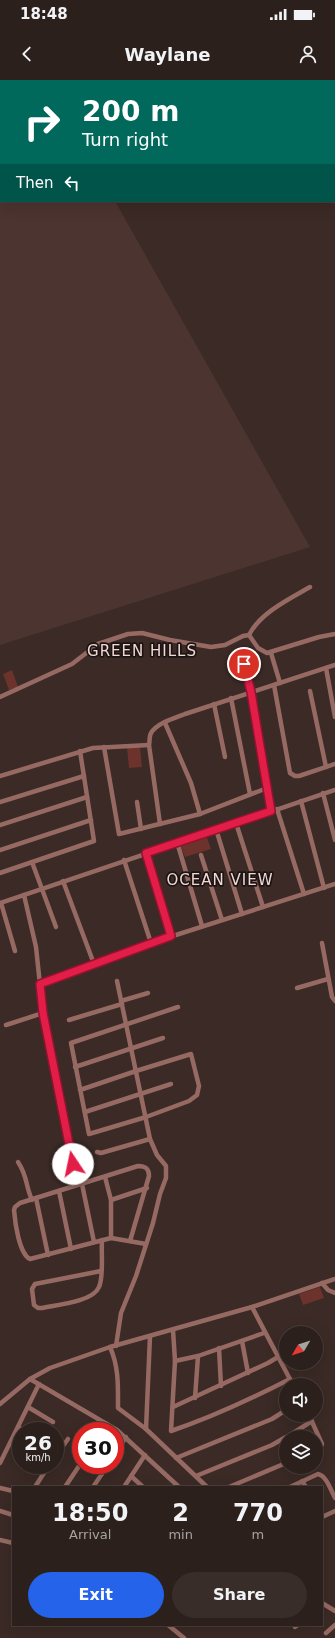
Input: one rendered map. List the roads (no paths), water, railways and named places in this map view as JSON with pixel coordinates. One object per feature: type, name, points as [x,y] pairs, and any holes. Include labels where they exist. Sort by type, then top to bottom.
[{"type":"street","points":[[0,697],[67,667],[98,644],[128,634],[142,633],[170,640],[212,647],[225,645],[249,635],[260,619],[270,611],[310,587]]},
{"type":"street","points":[[249,635],[261,651],[271,653],[319,637],[335,634]]},
{"type":"street","points":[[271,653],[280,682]]},
{"type":"street","points":[[244,664],[251,692],[271,811]]},
{"type":"street","points":[[160,824],[150,745],[151,733],[165,723],[214,704],[335,665]]},
{"type":"street","points":[[326,668],[335,717]]},
{"type":"street","points":[[274,685],[290,773],[295,776],[299,776],[335,764]]},
{"type":"street","points":[[310,691],[326,767]]},
{"type":"street","points":[[231,698],[250,794]]},
{"type":"street","points":[[214,704],[225,757]]},
{"type":"street","points":[[165,723],[191,783],[200,814]]},
{"type":"street","points":[[0,776],[80,751],[104,747],[150,745]]},
{"type":"street","points":[[104,747],[119,834],[200,814],[267,788]]},
{"type":"street","points":[[0,873],[94,841],[80,751]]},
{"type":"street","points":[[0,802],[84,776]]},
{"type":"street","points":[[15,951],[1,903],[177,842],[335,790]]},
{"type":"street","points":[[323,794],[335,840]]},
{"type":"street","points":[[0,825],[87,797]]},
{"type":"street","points":[[302,801],[324,888]]},
{"type":"street","points":[[137,802],[141,829]]},
{"type":"street","points":[[277,809],[304,894]]},
{"type":"street","points":[[0,850],[91,820]]},
{"type":"street","points":[[236,823],[263,907]]},
{"type":"street","points":[[216,829],[242,914]]},
{"type":"street","points":[[177,842],[202,926]]},
{"type":"street","points":[[146,853],[171,936]]},
{"type":"street","points":[[201,855],[222,920]]},
{"type":"street","points":[[124,860],[151,943]]},
{"type":"street","points":[[32,862],[43,888],[56,927]]},
{"type":"street","points":[[63,881],[94,964]]},
{"type":"street","points":[[40,984],[171,936],[335,884]]},
{"type":"street","points":[[24,895],[36,947],[43,1013],[73,1164]]},
{"type":"street","points":[[322,943],[332,998],[335,1001]]},
{"type":"street","points":[[297,988],[328,979]]},
{"type":"street","points":[[117,981],[150,1139],[155,1151],[166,1166],[167,1172],[136,1276],[121,1313],[113,1346],[118,1371],[118,1408],[146,1429],[206,1486]]},
{"type":"street","points":[[69,1020],[148,993]]},
{"type":"street","points":[[80,1090],[191,1054],[199,1086],[197,1095],[189,1101],[146,1117],[89,1134],[75,1067],[71,1044],[178,1007]]},
{"type":"street","points":[[6,1025],[43,1013]]},
{"type":"street","points":[[75,1067],[163,1038]]},
{"type":"street","points":[[85,1112],[171,1084]]},
{"type":"street","points":[[97,1152],[102,1153],[150,1139]]},
{"type":"street","points":[[18,1162],[26,1177],[28,1187],[34,1199],[48,1255]]},
{"type":"street","points":[[130,1241],[147,1188],[149,1173],[144,1167],[138,1166],[34,1199],[17,1205],[14,1210],[22,1251],[26,1257],[30,1259],[111,1238],[146,1244]]},
{"type":"street","points":[[105,1177],[111,1200],[111,1238]]},
{"type":"street","points":[[82,1184],[94,1242]]},
{"type":"street","points":[[111,1200],[147,1188]]},
{"type":"street","points":[[59,1191],[71,1249]]},
{"type":"street","points":[[101,1271],[35,1284],[32,1288],[34,1305],[38,1308],[42,1308],[90,1297],[99,1287],[101,1271],[102,1240]]},
{"type":"street","points":[[0,1404],[30,1378],[50,1368],[113,1346],[252,1307],[335,1279]]},
{"type":"street","points":[[322,1284],[328,1290],[335,1293]]},
{"type":"street","points":[[252,1307],[264,1333],[289,1378]]},
{"type":"street","points":[[173,1330],[176,1361],[171,1431],[199,1422],[236,1407],[279,1385]]},
{"type":"street","points":[[176,1361],[198,1356],[264,1333]]},
{"type":"street","points":[[146,1429],[150,1336]]},
{"type":"street","points":[[242,1341],[248,1373]]},
{"type":"street","points":[[219,1348],[220,1386]]},
{"type":"street","points":[[195,1398],[198,1356]]},
{"type":"street","points":[[173,1407],[248,1373],[278,1357]]},
{"type":"street","points":[[30,1378],[104,1422]]},
{"type":"street","points":[[20,1422],[39,1384]]},
{"type":"street","points":[[28,1407],[53,1422]]},
{"type":"street","points":[[176,1458],[272,1419],[279,1414]]},
{"type":"street","points":[[297,1430],[310,1422]]},
{"type":"street","points":[[124,1440],[126,1437],[178,1486]]},
{"type":"street","points":[[0,1463],[12,1439]]},
{"type":"street","points":[[64,1444],[68,1439]]},
{"type":"street","points":[[196,1476],[279,1441]]},
{"type":"street","points":[[125,1486],[146,1455]]},
{"type":"street","points":[[231,1486],[279,1466]]},
{"type":"street","points":[[36,1486],[43,1474]]},
{"type":"street","points":[[66,1486],[74,1474]]},
{"type":"street","points":[[94,1486],[102,1474]]},
{"type":"street","points":[[292,1486],[318,1474],[323,1476],[335,1498]]},
{"type":"street","points":[[131,1476],[142,1486]]},
{"type":"street","points":[[302,1481],[305,1486]]},
{"type":"street","points":[[0,1488],[12,1490]]},
{"type":"street","points":[[0,1511],[12,1515]]},
{"type":"street","points":[[323,1517],[335,1511]]},
{"type":"street","points":[[0,1540],[12,1543]]},
{"type":"street","points":[[323,1605],[335,1611]]},
{"type":"street","points":[[326,1633],[335,1625]]},
{"type":"street","points":[[169,1626],[184,1638]]},
{"type":"district","name":"GREEN HILLS","points":[[142,651]]},
{"type":"district","name":"OCEAN VIEW","points":[[220,880]]}]
